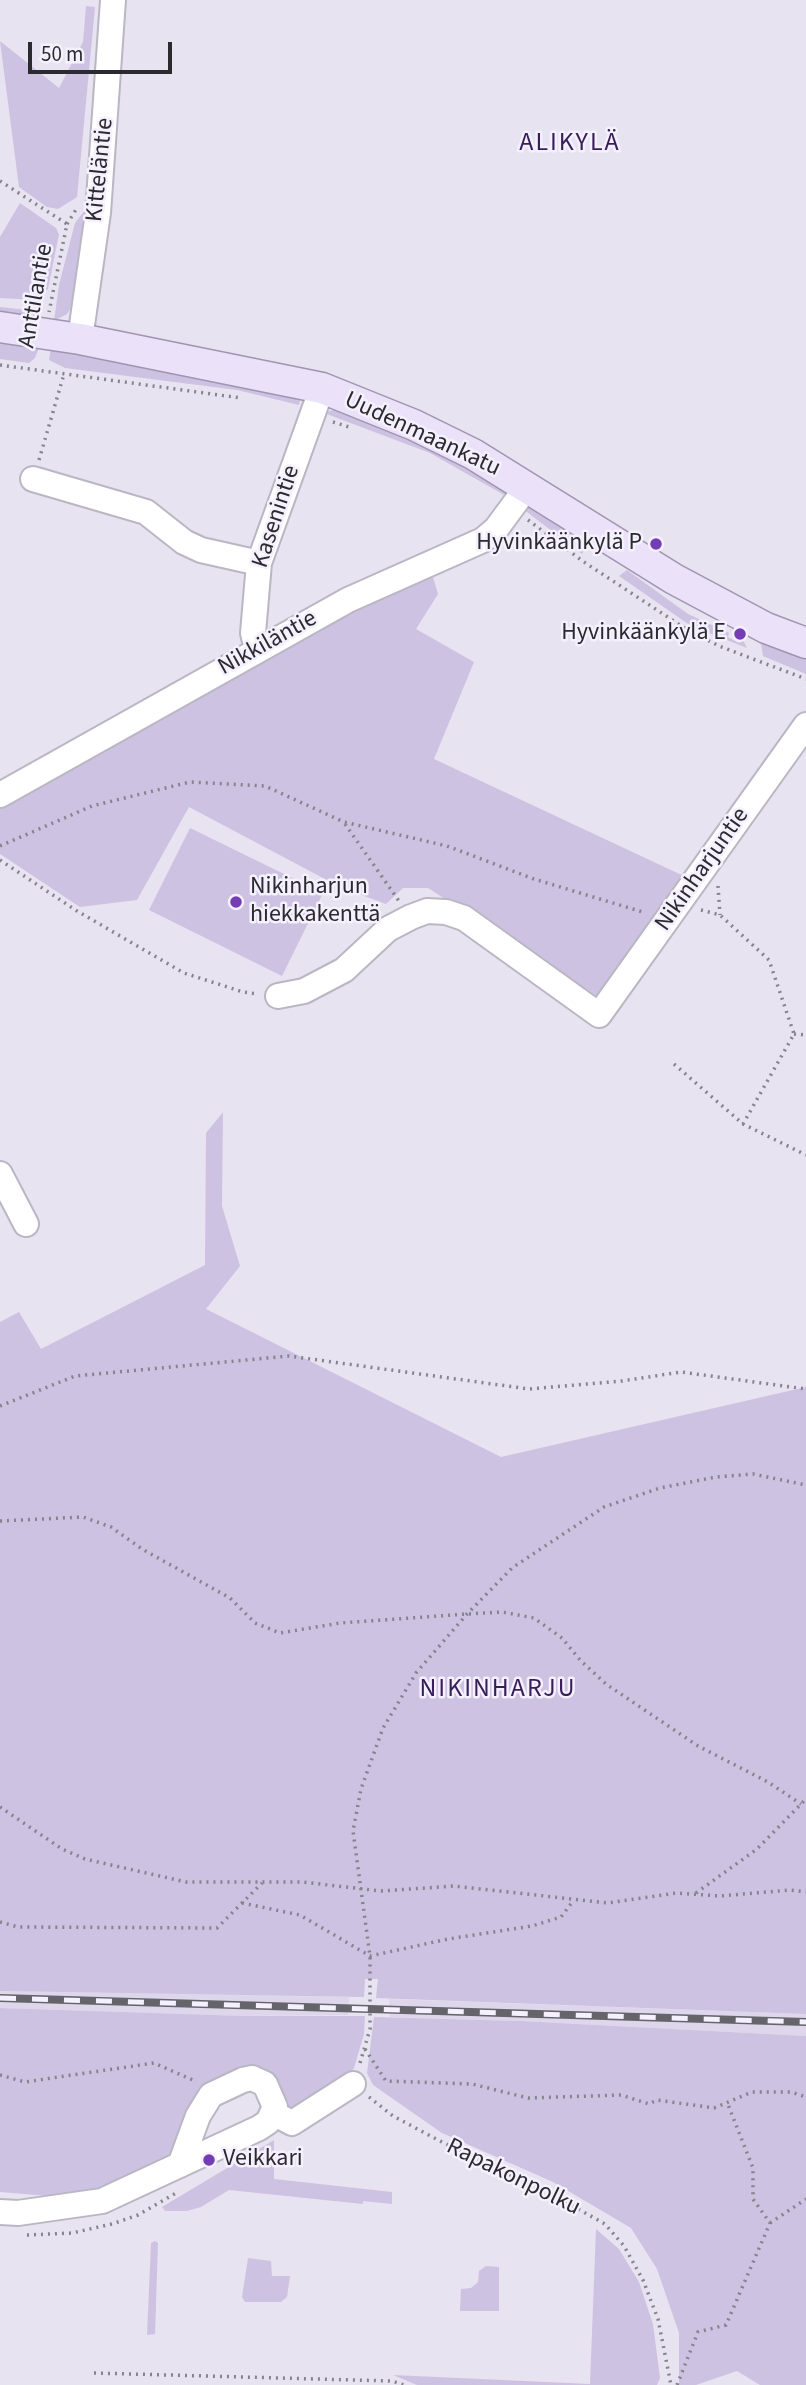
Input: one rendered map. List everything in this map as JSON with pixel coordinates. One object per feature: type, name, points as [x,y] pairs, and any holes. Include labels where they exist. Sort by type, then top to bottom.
[{"type":"main road","name":"Uudenmaankatu","points":[[0,327],[80,339],[414,425],[473,454],[520,498],[766,628],[806,643]]},
{"type":"street","name":"Kitteläntie","points":[[80,339],[98,213],[113,0]]},
{"type":"street","name":"Kasenintie","points":[[257,649],[253,633],[259,563],[317,401]]},
{"type":"street","points":[[33,479],[146,512],[184,542],[201,550],[259,563]]},
{"type":"street","name":"Nikkiläntie","points":[[0,795],[348,600],[483,540],[520,498]]},
{"type":"street","name":"Nikinharjuntie","points":[[411,917],[427,911],[446,912],[464,918],[599,1015],[806,725]]},
{"type":"street","points":[[278,996],[304,991],[344,970],[388,929],[411,917]]},
{"type":"street","points":[[0,1174],[26,1224]]},
{"type":"street","points":[[0,2212],[18,2213],[103,2201],[180,2165],[259,2128],[275,2107],[271,2092],[259,2080],[243,2080],[217,2091],[198,2116],[180,2165]]},
{"type":"street","points":[[273,2113],[292,2123],[353,2084]]},
{"type":"path","name":"Anttilantie","points":[[0,181],[67,224],[46,334]]},
{"type":"path","points":[[0,365],[246,399]]},
{"type":"path","points":[[33,479],[64,373]]},
{"type":"path","points":[[317,401],[359,430]]},
{"type":"path","points":[[520,498],[584,562],[686,629],[719,646],[806,679]]},
{"type":"path","points":[[0,846],[92,806],[190,782],[265,786],[344,822],[447,846],[534,879],[672,913],[720,915],[769,960],[794,1034],[743,1124]]},
{"type":"path","points":[[344,822],[411,917]]},
{"type":"path","points":[[0,860],[77,911],[184,973],[243,992],[278,996]]},
{"type":"path","points":[[794,1034],[806,1035]]},
{"type":"path","points":[[674,1064],[743,1124],[806,1155]]},
{"type":"path","points":[[0,1406],[75,1376],[289,1356],[529,1389],[622,1381],[681,1372],[806,1389]]},
{"type":"path","points":[[353,2084],[370,2029],[370,1956],[358,1887],[353,1831],[361,1789],[383,1728],[416,1673],[467,1614],[512,1568],[604,1507],[660,1488],[716,1477],[753,1474],[806,1485]]},
{"type":"path","points":[[0,1521],[83,1517],[111,1527],[142,1549],[230,1598],[255,1623],[280,1633],[340,1623],[467,1614],[502,1612],[534,1618],[562,1638],[581,1661],[625,1697],[698,1746],[804,1802],[757,1849],[694,1894]]},
{"type":"path","points":[[0,1807],[61,1849],[85,1859],[186,1882],[302,1882],[381,1891],[454,1886],[608,1903],[676,1893],[720,1896],[790,1890],[806,1892]]},
{"type":"path","points":[[0,1922],[18,1927],[217,1928],[264,1882]]},
{"type":"path","points":[[242,1903],[300,1915],[370,1956],[448,1938],[532,1926],[561,1917],[573,1900]]},
{"type":"path","points":[[365,2049],[386,2081],[472,2084],[528,2098],[621,2095],[649,2104],[657,2100],[714,2108],[752,2092],[790,2092],[806,2097]]},
{"type":"path","points":[[0,2075],[25,2082],[154,2063],[217,2091]]},
{"type":"path","name":"Rapakonpolku","points":[[353,2084],[404,2122],[605,2224],[624,2246],[643,2280],[658,2319],[670,2385]]},
{"type":"path","points":[[727,2102],[754,2168],[753,2199],[770,2223]]},
{"type":"path","points":[[677,2385],[698,2332],[726,2325],[770,2223],[806,2199]]},
{"type":"path","points":[[94,2373],[392,2381],[404,2385]]},
{"type":"shaded area","points":[[86,6],[95,7],[77,197],[58,209],[47,207],[19,187],[0,41],[59,88],[83,42]]},
{"type":"shaded area","points":[[20,203],[56,228],[59,234],[48,289],[35,300],[0,298],[0,237]]},
{"type":"shaded area","points":[[85,210],[76,300],[67,314],[54,321],[59,285],[75,223]]},
{"type":"shaded area","points":[[0,307],[37,311],[41,320],[0,315]]},
{"type":"shaded area","points":[[0,339],[40,345],[35,358],[29,363],[0,359]]},
{"type":"shaded area","points":[[51,348],[296,396],[300,401],[299,405],[237,390],[65,368],[49,360]]},
{"type":"shaded area","points":[[336,409],[439,450],[509,493],[506,496],[430,453],[324,413]]},
{"type":"shaded area","points":[[534,505],[590,541],[582,554],[523,509]]},
{"type":"shaded area","points":[[627,570],[688,614],[729,633],[728,637],[739,643],[742,638],[747,648],[691,626],[619,576]]},
{"type":"shaded area","points":[[433,577],[438,594],[416,629],[474,662],[434,759],[688,878],[600,998],[428,888],[403,888],[386,904],[340,887],[189,807],[137,900],[80,907],[0,854],[0,801],[350,605]]},
{"type":"shaded area","points":[[761,643],[783,647],[806,657],[806,674],[763,656]]},
{"type":"shaded area","name":"Nikinharjun hiekkakenttä","points":[[190,828],[323,893],[282,976],[149,910]]},
{"type":"shaded area","points":[[223,1112],[222,1206],[240,1266],[206,1309],[501,1457],[806,1387],[806,2014],[376,1998],[378,1979],[365,1979],[364,1997],[0,1991],[0,1322],[19,1312],[41,1349],[205,1265],[206,1133]]},
{"type":"shaded area","points":[[0,1991],[349,1997],[348,2015],[245,2016],[0,2008]]},
{"type":"shaded area","points":[[389,1999],[806,2014],[806,2036],[390,2017]]},
{"type":"shaded area","points":[[0,2008],[245,2016],[365,2016],[364,2034],[354,2068],[343,2082],[291,2118],[277,2083],[246,2070],[167,2157],[107,2186],[60,2197],[0,2192]]},
{"type":"shaded area","points":[[374,2017],[520,2021],[806,2036],[806,2385],[760,2385],[737,2371],[696,2385],[679,2385],[679,2333],[657,2269],[631,2228],[553,2182],[442,2133],[373,2085],[367,2073]]},
{"type":"shaded area","points":[[274,2140],[274,2179],[392,2192],[392,2204],[363,2201],[363,2204],[229,2190],[201,2207],[187,2211],[165,2211],[162,2207]]},
{"type":"shaded area","points":[[596,2229],[619,2249],[639,2282],[653,2324],[660,2378],[657,2385],[417,2385],[393,2375],[590,2384]]},
{"type":"shaded area","points":[[151,2243],[158,2243],[155,2334],[147,2335]]},
{"type":"shaded area","points":[[248,2258],[271,2261],[272,2276],[290,2276],[287,2297],[281,2302],[245,2302],[242,2297]]},
{"type":"shaded area","points":[[486,2266],[499,2267],[499,2311],[460,2311],[461,2289],[471,2288],[478,2282],[479,2271]]},
{"type":"railway","points":[[0,1998],[806,2022]]},
{"type":"place","name":"Hyvinkäänkylä P","points":[[656,544]]},
{"type":"place","name":"Hyvinkäänkylä E","points":[[740,634]]},
{"type":"place","name":"Nikinharjun hiekkakenttä","points":[[236,902]]},
{"type":"place","name":"Veikkari","points":[[209,2160]]},
{"type":"district","name":"ALIKYLÄ","points":[[570,144]]},
{"type":"district","name":"NIKINHARJU","points":[[498,1690]]}]
